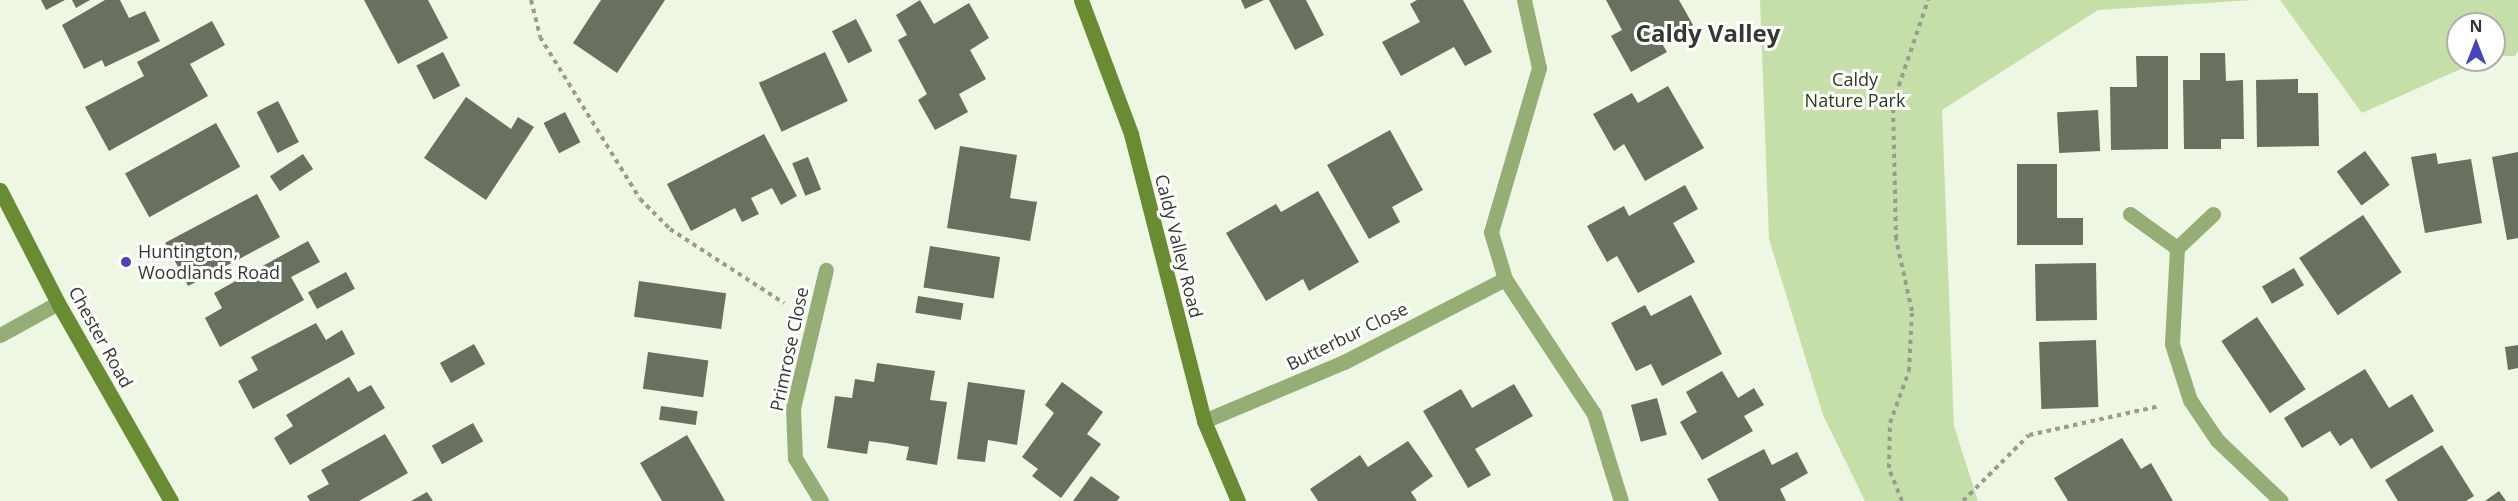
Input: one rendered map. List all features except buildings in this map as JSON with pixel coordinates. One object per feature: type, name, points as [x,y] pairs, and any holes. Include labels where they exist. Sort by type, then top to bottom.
[{"type":"street","name":"Caldy Valley Road","points":[[1081,0],[1131,134],[1204,422],[1238,501]]},
{"type":"street","points":[[1524,0],[1539,68],[1491,232],[1505,279],[1594,414],[1622,501]]},
{"type":"street","name":"Chester Road","points":[[0,190],[58,303],[171,501]]},
{"type":"street","points":[[2130,214],[2177,248]]},
{"type":"street","points":[[2213,214],[2177,248],[2172,344],[2190,400],[2217,440],[2281,501]]},
{"type":"street","name":"Primrose Close","points":[[821,501],[795,458],[793,408],[826,270]]},
{"type":"street","name":"Butterbur Close","points":[[1204,422],[1344,362],[1505,279]]},
{"type":"street","points":[[0,335],[58,303]]},
{"type":"path","points":[[531,0],[540,37],[640,199],[670,229],[814,322]]},
{"type":"path","points":[[1902,501],[1889,468],[1890,423],[1909,370],[1912,311],[1896,239],[1893,103],[1928,0]]},
{"type":"path","points":[[1963,501],[2029,435],[2190,400]]},
{"type":"green space","name":"Caldy Nature Park","points":[[1760,0],[2254,0],[2098,10],[1942,110],[1954,426],[1978,501],[1865,501],[1823,415],[1769,239]]},
{"type":"green space","points":[[2280,0],[2518,0],[2518,51],[2515,56],[2506,56],[2506,12],[2446,12],[2446,72],[2454,72],[2362,113]]},
{"type":"place","name":"Huntington, Woodlands Road","points":[[126,262]]},
{"type":"district","name":"Caldy Valley","points":[[1708,33]]}]
